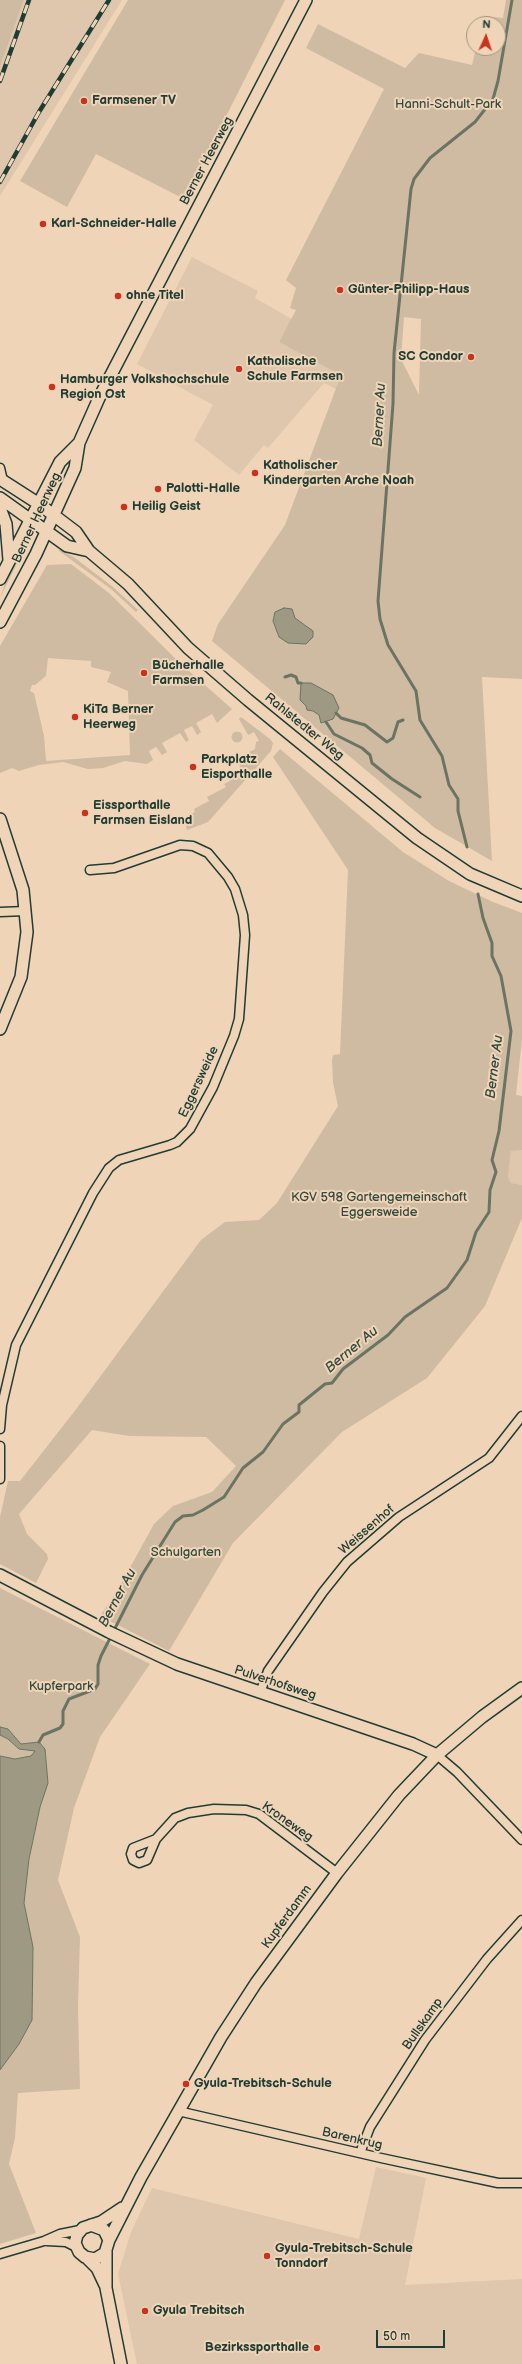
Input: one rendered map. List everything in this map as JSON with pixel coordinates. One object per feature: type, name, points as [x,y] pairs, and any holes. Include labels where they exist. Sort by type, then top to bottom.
[{"type":"main road","name":"Berner Heerweg","points":[[0,622],[46,532],[75,468],[79,443],[99,398],[306,0]]},
{"type":"main road","name":"Berner Heerweg","points":[[0,579],[60,462],[79,443]]},
{"type":"main road","name":"Rahlstedter Weg","points":[[1,480],[39,504],[76,532],[89,551],[128,584],[188,648],[224,680],[417,838],[470,874],[522,896]]},
{"type":"main road","name":"Rahlstedter Weg","points":[[0,498],[67,546],[89,551]]},
{"type":"main road","points":[[0,508],[8,537],[9,563]]},
{"type":"main road","points":[[0,819],[21,880],[26,911],[27,938],[23,965],[14,995],[0,1029]]},
{"type":"main road","name":"Pulverhofsweg","points":[[0,1575],[113,1634],[177,1664],[413,1744],[437,1756]]},
{"type":"main road","name":"Kupferdamm","points":[[108,2246],[126,2205],[221,2037],[256,1983],[337,1873],[399,1795],[437,1756],[482,1717],[522,1688]]},
{"type":"main road","name":"Kupferdamm","points":[[91,2225],[109,2218],[126,2205]]},
{"type":"main road","points":[[106,2288],[108,2246],[104,2230],[91,2225],[80,2230],[75,2239],[76,2247],[81,2255],[88,2259],[97,2268],[106,2288],[121,2364]]},
{"type":"main road","points":[[88,2259],[99,2258],[108,2246]]},
{"type":"street","points":[[0,468],[1,480]]},
{"type":"street","name":"Eggersweide","points":[[0,1429],[2,1405],[16,1345],[93,1193],[109,1168],[119,1160],[177,1142],[190,1129],[214,1087],[234,1036],[238,1019],[245,935],[243,915],[235,889],[228,877],[208,853],[193,846],[180,845],[114,868],[90,870]]},
{"type":"street","points":[[0,912],[26,911]]},
{"type":"street","name":"Weissenhof","points":[[260,1693],[268,1671],[326,1587],[347,1562],[398,1517],[489,1458],[522,1416]]},
{"type":"street","points":[[0,1446],[0,1479]]},
{"type":"street","name":"Pulverhofsweg","points":[[437,1756],[454,1769],[522,1840]]},
{"type":"street","name":"Kroneweg","points":[[156,1839],[175,1818],[188,1812],[233,1808],[246,1810],[259,1814],[337,1873]]},
{"type":"street","name":"Bullskamp","points":[[360,2153],[374,2120],[430,2034],[487,1959],[522,1920]]},
{"type":"street","name":"Barenkrug","points":[[178,2111],[360,2153],[498,2182],[522,2183]]},
{"type":"street","points":[[0,2254],[44,2242],[60,2234],[80,2230]]},
{"type":"street","points":[[44,2242],[66,2242],[76,2247]]},
{"type":"shaded area","points":[[24,0],[122,0],[0,196],[0,67]]},
{"type":"shaded area","name":"Katholische Schule Farmsen","points":[[192,257],[258,291],[255,298],[292,319],[279,342],[341,374],[336,389],[324,383],[268,448],[264,445],[239,475],[194,440],[213,405],[137,364]]},
{"type":"shaded area","points":[[284,608],[292,609],[295,618],[313,631],[313,637],[306,644],[288,643],[279,637],[273,621],[275,612]]},
{"type":"shaded area","points":[[301,683],[311,683],[333,695],[339,708],[333,719],[321,723],[319,715],[313,711],[307,710],[306,706],[300,700]]},
{"type":"shaded area","points":[[516,1149],[522,1150],[522,1185],[511,1183],[508,1177],[511,1151]]},
{"type":"shaded area","points":[[0,1727],[8,1729],[21,1744],[39,1742],[45,1749],[48,1783],[40,1807],[29,1859],[24,1903],[33,1947],[32,2020],[19,2044],[0,2070],[0,1756],[15,1759],[31,1756],[35,1751],[19,1749],[8,1739],[0,1735]]},
{"type":"shaded area","name":"Gyula-Trebitsch-Schule Tonndorf","points":[[376,2167],[426,2178],[405,2285],[522,2279],[522,2364],[137,2364],[118,2274],[131,2232],[152,2188],[359,2239]]},
{"type":"green space","points":[[0,0],[24,0],[0,67]]},
{"type":"green space","points":[[128,0],[285,0],[184,199],[96,154],[67,207],[20,181]]},
{"type":"green space","name":"Hanni-Schult-Park","points":[[506,0],[522,0],[522,679],[482,677],[492,861],[435,828],[212,641],[218,624],[285,525],[341,375],[279,342],[296,310],[290,308],[296,288],[286,280],[384,89],[306,48],[318,24],[405,68],[419,53],[472,65],[474,56],[506,56],[506,16],[503,16]],"holes":[[[404,317],[421,319],[419,395],[401,359]],[[295,618],[307,626],[279,637],[273,621]]]},
{"type":"green space","points":[[24,543],[26,545],[0,598],[8,575]]},
{"type":"green space","points":[[60,549],[75,558],[113,587],[138,610],[136,612],[111,589],[59,551]]},
{"type":"green space","points":[[71,564],[109,593],[180,663],[232,709],[217,723],[212,714],[196,723],[201,732],[197,735],[192,726],[184,730],[189,740],[186,742],[180,733],[162,743],[167,752],[162,755],[156,747],[149,751],[153,760],[147,764],[125,761],[103,768],[88,769],[63,762],[39,765],[19,771],[12,768],[0,773],[0,646],[47,565]],"holes":[[[48,658],[91,661],[91,667],[111,672],[107,682],[128,691],[130,755],[46,761],[44,736],[34,693],[30,691],[32,685],[35,685],[46,676]]]},
{"type":"green space","points":[[241,717],[270,739],[273,743],[271,751],[208,822],[187,830],[184,818],[195,812],[194,809],[209,801],[207,797],[226,787],[224,784],[230,781],[229,777],[242,770],[236,759],[255,749],[256,742],[259,741],[254,732],[248,735],[239,719]]},
{"type":"green space","points":[[237,731],[241,733],[243,737],[241,741],[237,743],[233,741],[231,737],[233,733]]},
{"type":"green space","points":[[280,749],[403,852],[449,881],[493,902],[522,913],[522,1039],[516,1095],[522,1096],[522,1150],[511,1151],[508,1177],[511,1183],[522,1185],[522,1218],[485,1306],[427,1378],[342,1432],[233,1543],[169,1651],[100,1616],[116,1593],[154,1524],[173,1506],[212,1492],[236,1466],[206,1437],[129,1436],[92,1430],[19,1514],[27,1534],[47,1554],[48,1559],[36,1583],[0,1564],[0,1517],[8,1481],[20,1481],[77,1408],[201,1240],[225,1222],[259,1220],[277,1203],[338,1106],[333,1083],[332,1060],[333,1055],[340,1054],[348,870],[273,757]]},
{"type":"green space","name":"Kupferpark","points":[[0,1588],[150,1664],[100,1737],[74,1808],[58,1880],[80,1937],[78,2008],[80,2089],[18,2093],[15,2138],[9,2164],[36,2233],[0,2244],[0,2070],[19,2044],[33,1947],[24,1903],[29,1859],[40,1807],[48,1783],[45,1749],[39,1742],[21,1744],[8,1729],[0,1727]]},
{"type":"green space","points":[[0,1735],[8,1739],[19,1749],[36,1751],[31,1756],[15,1759],[0,1756]]},
{"type":"waterway","name":"Berner Au","points":[[467,847],[458,811],[458,799],[449,785],[442,756],[420,720],[416,691],[388,645],[380,619],[378,601],[393,404],[394,353],[411,189],[414,179],[430,158],[475,122],[493,99],[498,81],[512,0]]},
{"type":"waterway","points":[[285,677],[291,675],[296,677],[298,683],[301,683]]},
{"type":"waterway","points":[[336,713],[341,718],[365,725],[387,742],[393,738],[398,722],[403,720]]},
{"type":"waterway","points":[[326,722],[334,734],[362,748],[370,755],[372,763],[392,779],[420,797]]},
{"type":"waterway","name":"Berner Au","points":[[39,1742],[43,1735],[60,1728],[63,1724],[63,1711],[69,1699],[95,1689],[98,1684],[98,1665],[101,1656],[142,1575],[175,1522],[183,1516],[193,1515],[203,1510],[224,1497],[243,1468],[263,1452],[283,1424],[299,1412],[299,1405],[325,1384],[332,1383],[343,1369],[388,1335],[405,1317],[447,1288],[467,1260],[476,1232],[489,1212],[490,1190],[496,1172],[492,1160],[499,1131],[511,1031],[501,976],[492,956],[492,943],[483,918],[478,894]]},
{"type":"railway","points":[[0,81],[29,0]]},
{"type":"railway","points":[[0,182],[39,112],[109,0]]},
{"type":"place","name":"Farmsener TV","points":[[84,101]]},
{"type":"place","name":"Karl-Schneider-Halle","points":[[43,224]]},
{"type":"place","name":"Günter-Philipp-Haus","points":[[340,290]]},
{"type":"place","name":"ohne Titel","points":[[118,296]]},
{"type":"place","name":"SC Condor","points":[[471,357]]},
{"type":"place","name":"Katholische Schule Farmsen","points":[[239,369]]},
{"type":"place","name":"Hamburger Volkshochschule Region Ost","points":[[52,387]]},
{"type":"place","name":"Katholischer Kindergarten Arche Noah","points":[[255,473]]},
{"type":"place","name":"Palotti-Halle","points":[[158,489]]},
{"type":"place","name":"Heilig Geist","points":[[124,507]]},
{"type":"place","name":"Bücherhalle Farmsen","points":[[144,673]]},
{"type":"place","name":"KiTa Berner Heerweg","points":[[75,717]]},
{"type":"place","name":"Parkplatz Eisporthalle","points":[[193,767]]},
{"type":"place","name":"Eissporthalle Farmsen Eisland","points":[[85,813]]},
{"type":"place","name":"Gyula-Trebitsch-Schule","points":[[186,2084]]},
{"type":"place","name":"Gyula-Trebitsch-Schule Tonndorf","points":[[267,2256]]},
{"type":"place","name":"Gyula Trebitsch","points":[[145,2311]]},
{"type":"place","name":"Bezirkssporthalle","points":[[317,2348]]},
{"type":"park label","name":"KGV 598 Gartengemeinschaft Eggersweide","points":[[379,1206]]},
{"type":"park label","name":"Schulgarten","points":[[186,1553]]}]
